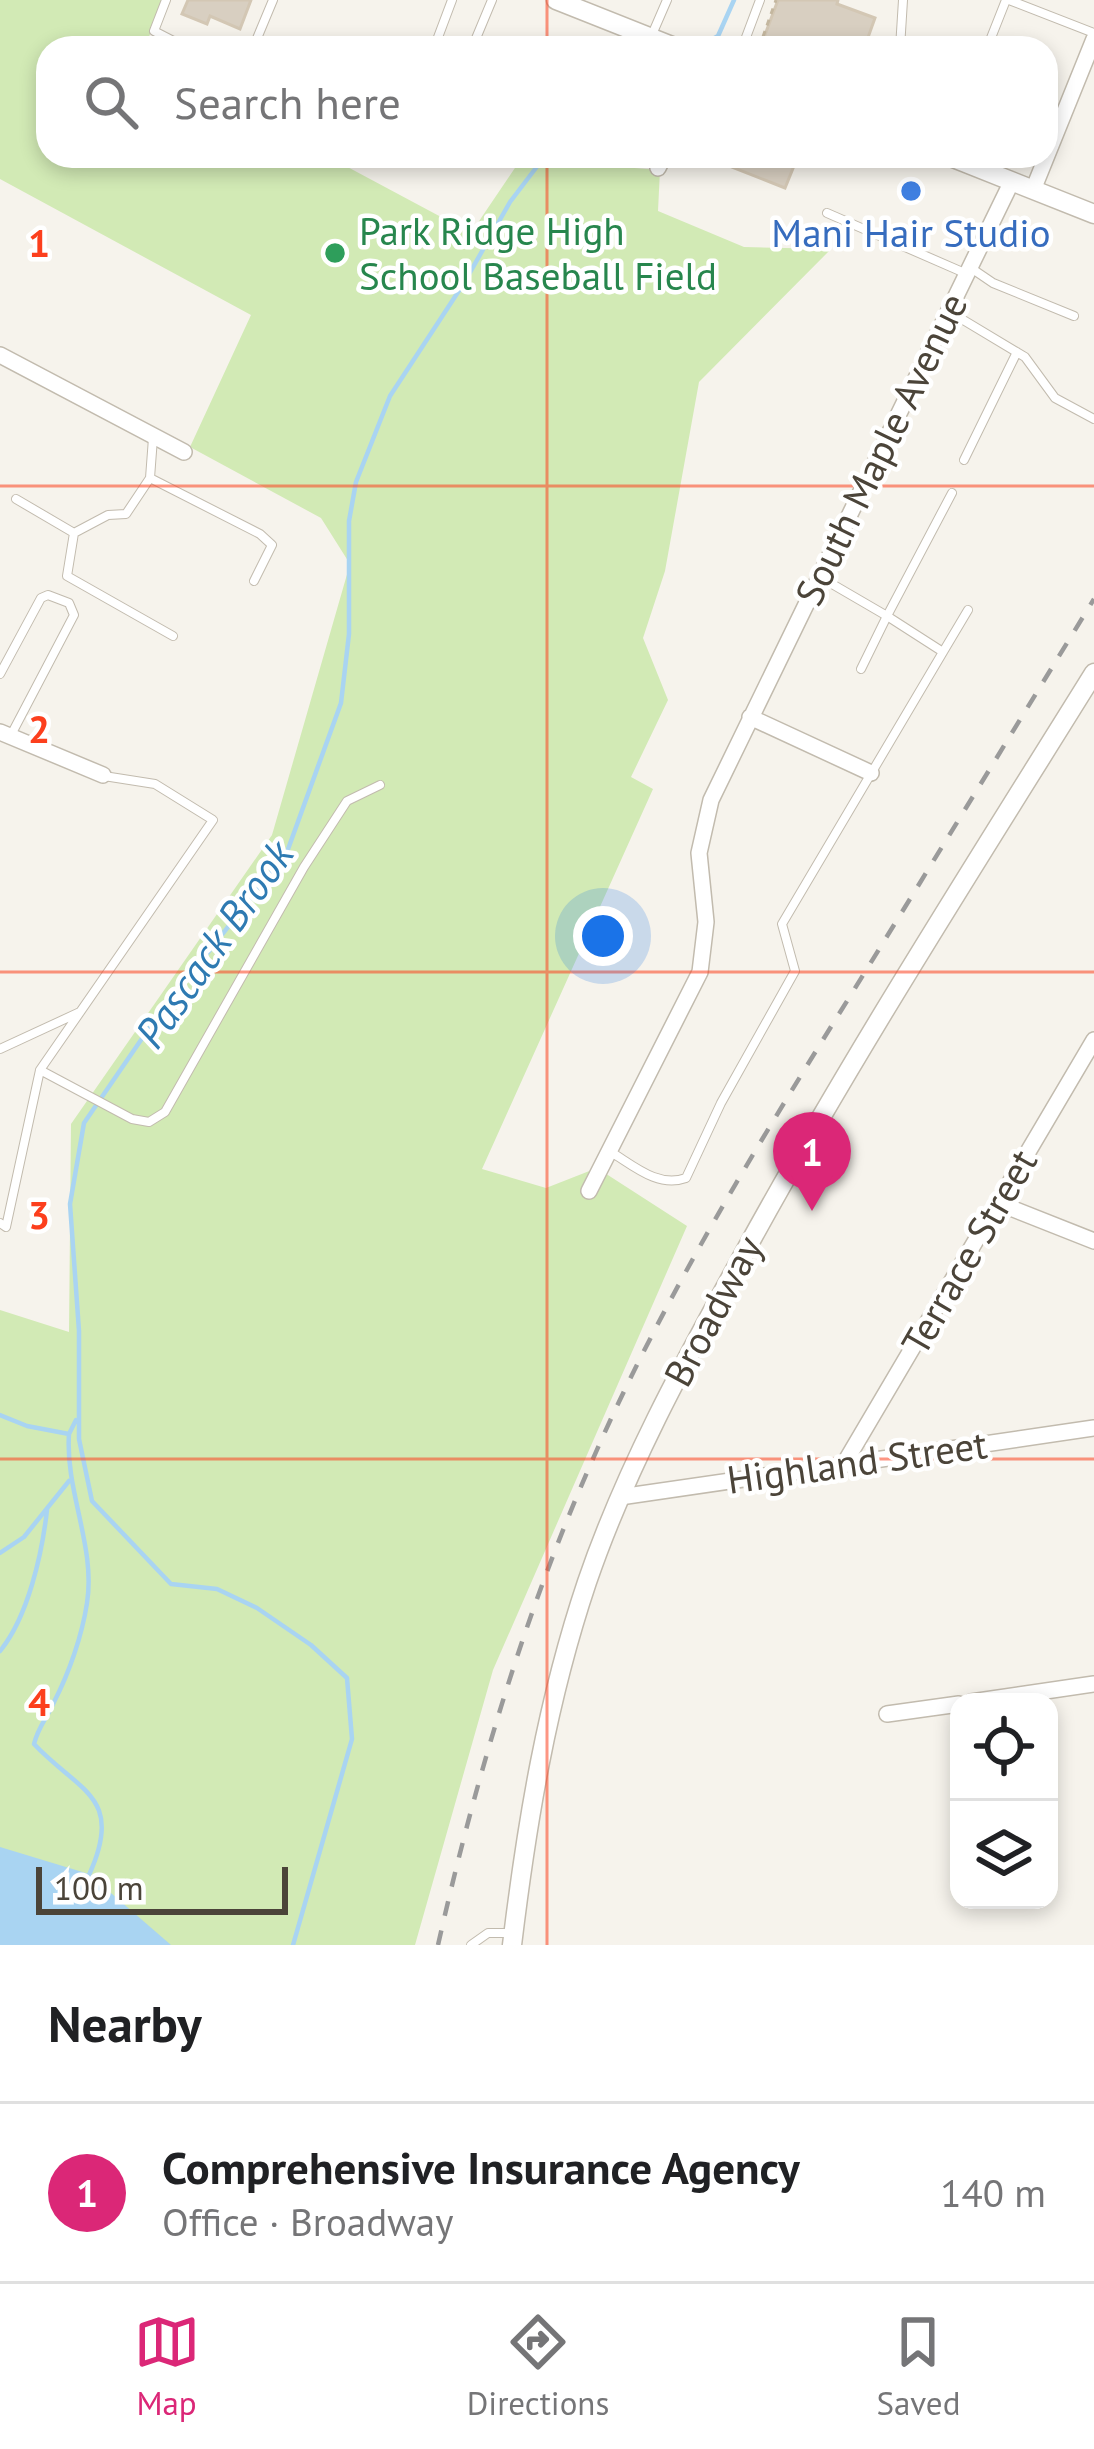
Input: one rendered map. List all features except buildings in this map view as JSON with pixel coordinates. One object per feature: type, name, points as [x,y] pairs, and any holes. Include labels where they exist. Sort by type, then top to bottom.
[{"type":"street","points":[[560,1],[646,36]]},
{"type":"street","points":[[1058,129],[1094,36]]},
{"type":"street","points":[[1076,85],[1094,92]]},
{"type":"street","points":[[979,168],[1094,214]]},
{"type":"street","points":[[1033,190],[1042,168]]},
{"type":"street","name":"South Maple Avenue","points":[[589,1191],[700,972],[706,922],[700,880],[703,826],[711,800],[1012,181]]},
{"type":"street","points":[[0,355],[184,452]]},
{"type":"street","name":"Broadway","points":[[513,1939],[532,1792],[547,1722],[587,1583],[620,1497],[716,1303],[825,1109],[1094,673]]},
{"type":"street","points":[[750,717],[872,773]]},
{"type":"street","points":[[5,734],[103,775]]},
{"type":"street","name":"Terrace Street","points":[[844,1464],[1094,1040]]},
{"type":"street","points":[[998,1203],[1094,1241]]},
{"type":"street","name":"Highland Street","points":[[620,1497],[1094,1428]]},
{"type":"street","points":[[1032,1693],[1094,1684]]},
{"type":"street","points":[[887,1714],[950,1705]]},
{"type":"lane","points":[[164,36],[154,31],[166,0]]},
{"type":"lane","points":[[258,36],[273,0]]},
{"type":"lane","points":[[438,36],[452,0]]},
{"type":"lane","points":[[477,36],[492,0]]},
{"type":"lane","points":[[652,36],[667,0]]},
{"type":"lane","points":[[746,36],[760,0]]},
{"type":"lane","points":[[901,36],[903,0]]},
{"type":"lane","points":[[992,36],[1007,0],[1094,36]]},
{"type":"lane","points":[[827,213],[1074,316]]},
{"type":"lane","points":[[949,311],[1025,357],[1055,398],[1094,419]]},
{"type":"lane","points":[[964,460],[1017,352]]},
{"type":"lane","points":[[74,533],[108,515],[126,514],[150,478],[153,436]]},
{"type":"lane","points":[[150,478],[260,534],[272,545],[254,581]]},
{"type":"lane","points":[[861,669],[952,493]]},
{"type":"lane","points":[[16,499],[74,533]]},
{"type":"lane","points":[[74,533],[67,576],[173,636]]},
{"type":"lane","points":[[819,576],[943,652]]},
{"type":"lane","points":[[0,674],[40,598],[48,595],[69,603],[74,615],[5,734]]},
{"type":"lane","points":[[610,1152],[659,1180],[686,1178],[731,1083],[793,977],[782,924],[968,610]]},
{"type":"lane","points":[[0,1223],[6,1227],[40,1070],[213,820],[155,784],[103,775]]},
{"type":"lane","points":[[40,1070],[108,1107],[149,1122],[165,1112],[304,867],[347,801],[380,785]]},
{"type":"lane","points":[[0,1049],[84,1010]]},
{"type":"lane","points":[[471,1945],[488,1933],[513,1939]]},
{"type":"path","points":[[763,36],[776,0]]},
{"type":"green space","points":[[0,0],[163,0],[149,36],[36,36],[36,168],[349,168],[471,233],[515,168],[660,170],[658,211],[744,247],[831,249],[699,382],[665,571],[643,638],[668,700],[631,777],[653,789],[482,1169],[546,1188],[597,1168],[687,1226],[493,1670],[415,1945],[0,1945],[0,1310],[69,1332],[71,1124],[272,835],[350,564],[321,518],[190,447],[251,315],[0,179]]},
{"type":"water","points":[[0,1847],[89,1874],[171,1945],[0,1945]]},
{"type":"waterway","name":"Pascack Brook","points":[[718,36],[734,0]]},
{"type":"waterway","name":"Pascack Brook","points":[[293,1945],[352,1739],[347,1678],[311,1645],[257,1608],[217,1589],[171,1584],[92,1501],[79,1439],[79,1331],[70,1204],[84,1123],[154,1021],[287,852],[341,703],[349,634],[349,521],[356,482],[390,396],[536,168]]},
{"type":"waterway","name":"Pascack Brook","points":[[0,1415],[69,1434],[76,1420]]},
{"type":"waterway","points":[[69,1434],[71,1477],[87,1561],[87,1603],[70,1667],[34,1744],[81,1786],[99,1811],[99,1849],[89,1875]]},
{"type":"waterway","points":[[0,1553],[24,1537],[69,1481]]},
{"type":"waterway","points":[[0,1651],[32,1584],[47,1510]]},
{"type":"railway","points":[[438,1945],[485,1760],[523,1639],[567,1519],[649,1340],[747,1164],[1094,599]]},
{"type":"place","name":"Mani Hair Studio","points":[[911,191]]},
{"type":"place","name":"Park Ridge High School Baseball Field","points":[[335,253]]},
{"type":"place","name":"Comprehensive Insurance Agency","points":[[812,1211]]}]
